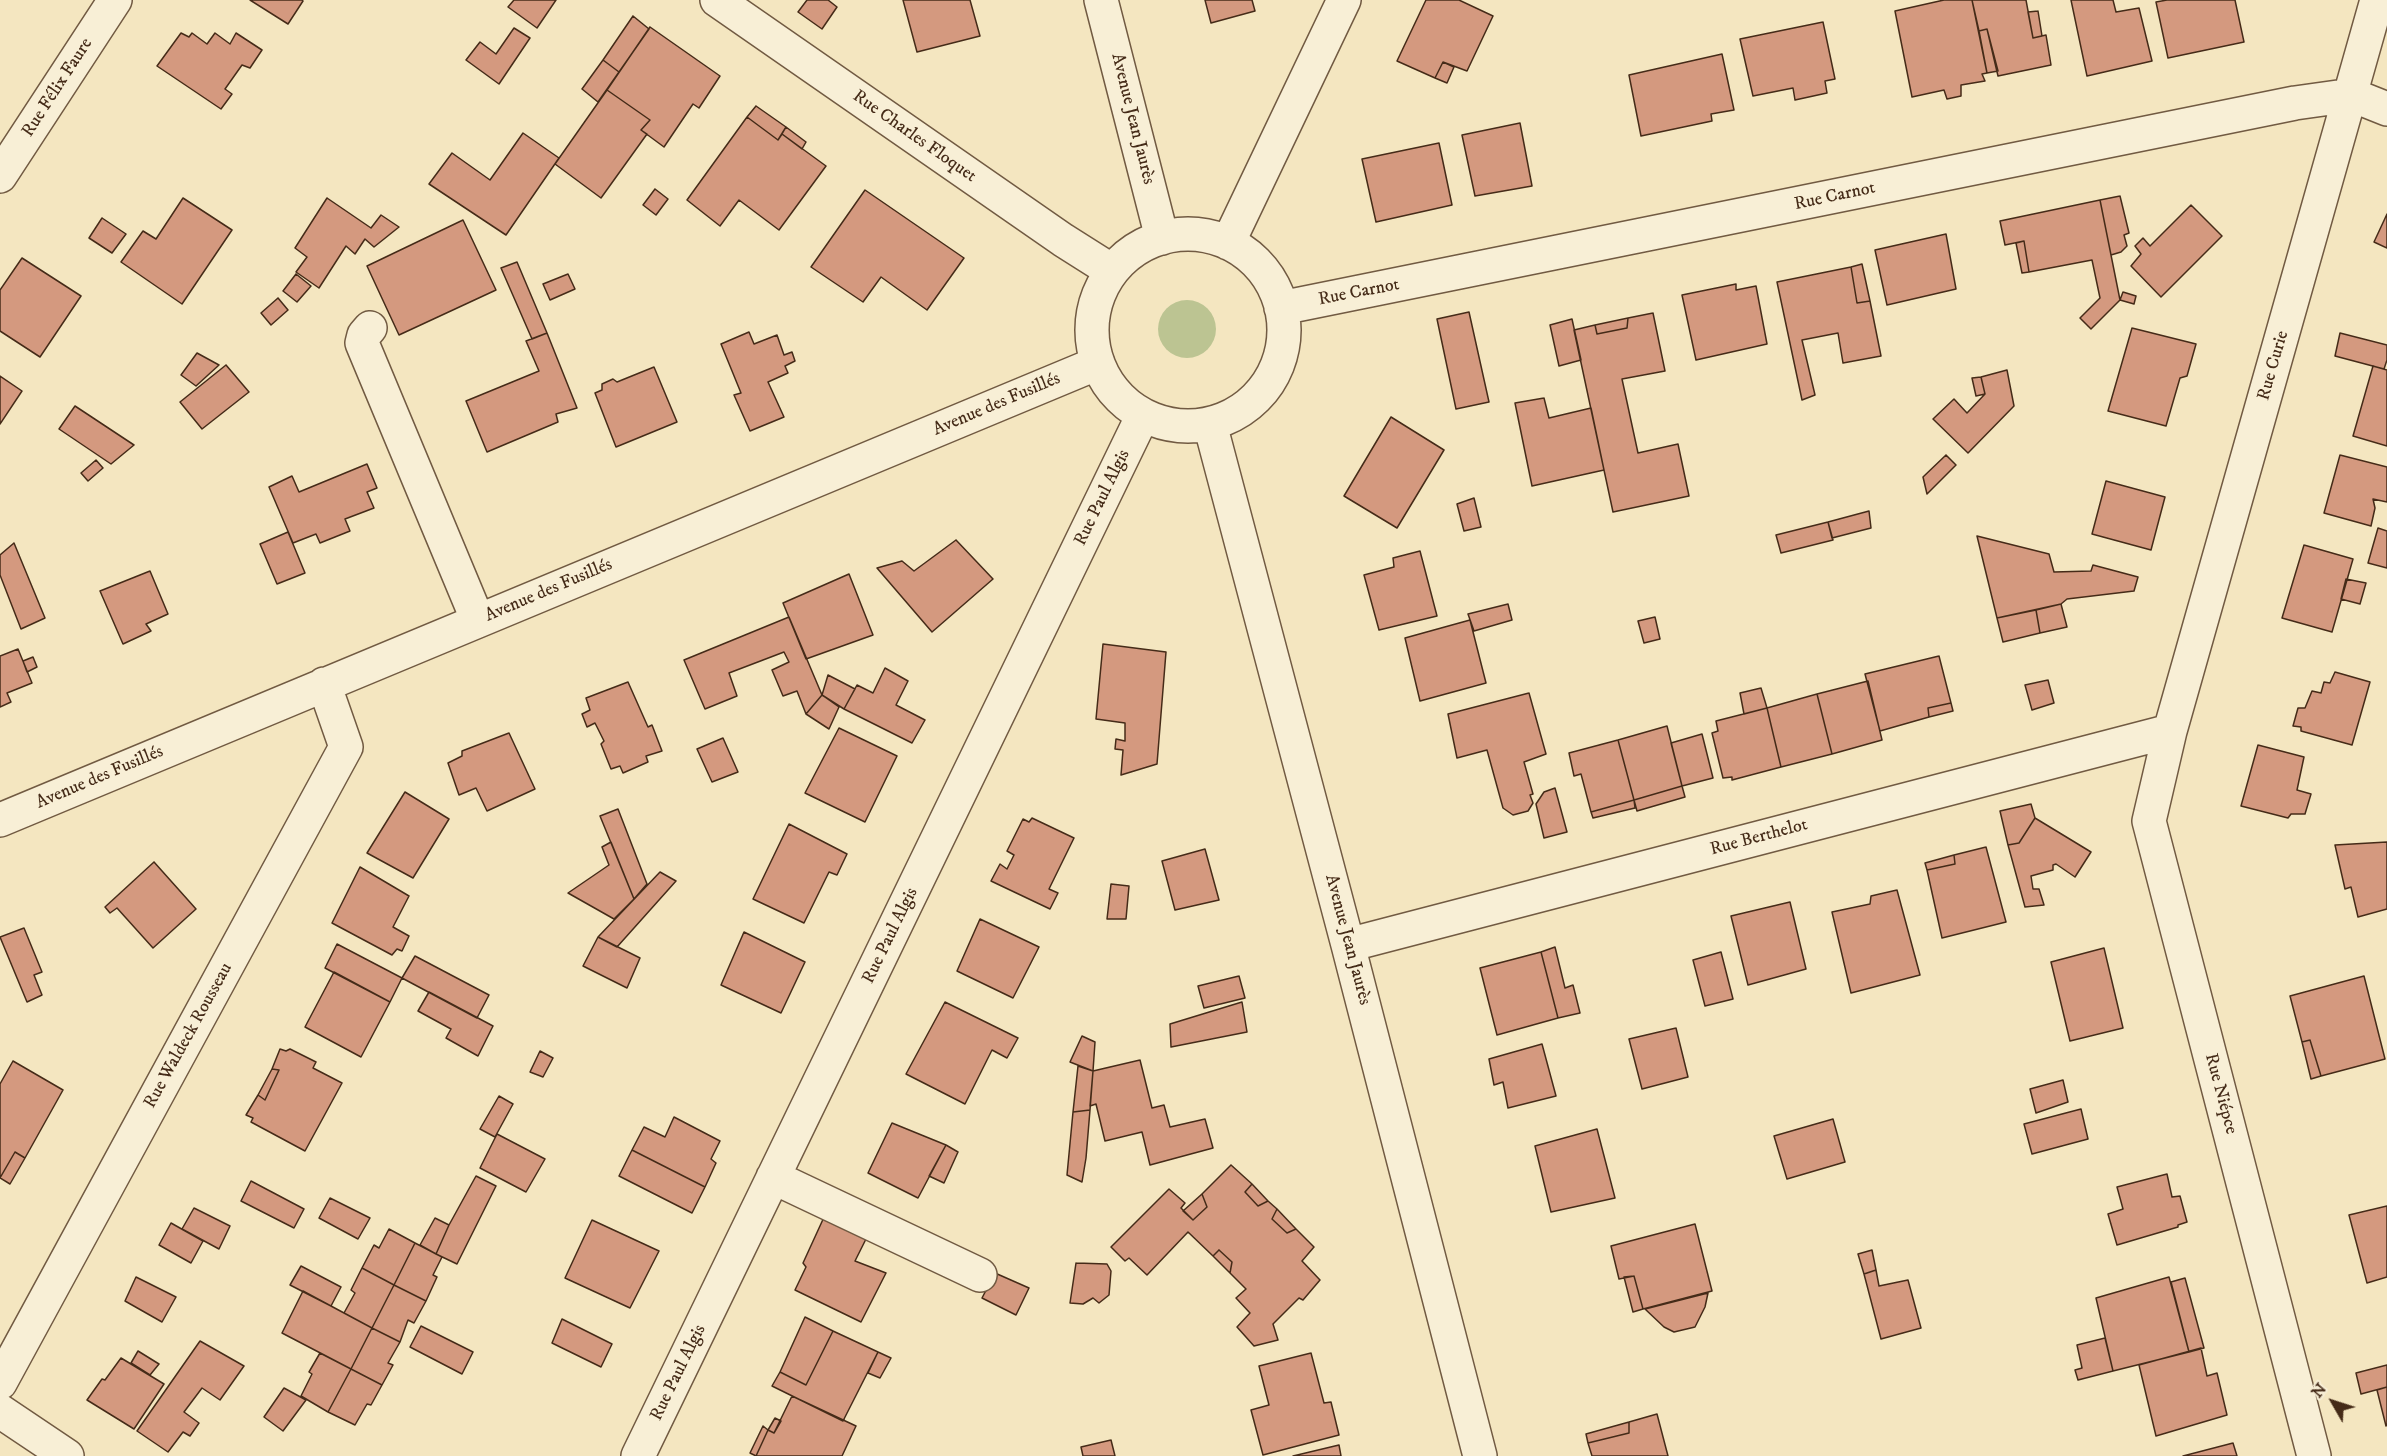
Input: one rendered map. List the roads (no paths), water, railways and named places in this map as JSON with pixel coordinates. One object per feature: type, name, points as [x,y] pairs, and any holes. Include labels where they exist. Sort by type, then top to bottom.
[{"type":"street","name":"Rue Félix Faure","points":[[0,176],[115,0]]},
{"type":"street","name":"Rue Charles Floquet","points":[[717,0],[1063,240],[1112,271]]},
{"type":"street","name":"Avenue Jean Jaurès","points":[[1101,0],[1162,238]]},
{"type":"street","points":[[1228,243],[1344,0]]},
{"type":"street","name":"Rue Curie","points":[[2170,731],[2352,95],[2377,0]]},
{"type":"street","name":"Rue Carnot","points":[[1281,308],[2295,103],[2352,95],[2387,109]]},
{"type":"street","points":[[1184,234],[1207,236],[1228,243],[1246,254],[1262,269],[1275,288],[1281,308],[1284,333],[1280,358],[1270,381],[1254,400],[1234,415],[1210,424],[1176,425],[1159,422],[1143,415],[1116,393],[1098,363],[1092,340],[1093,315],[1100,293],[1112,271],[1143,246],[1162,238],[1184,234]]},
{"type":"street","points":[[370,327],[362,343],[478,621]]},
{"type":"street","name":"Avenue des Fusillés","points":[[0,820],[1098,363]]},
{"type":"street","name":"Rue Paul Algis","points":[[638,1456],[1143,415]]},
{"type":"street","name":"Avenue Jean Jaurès","points":[[1210,424],[1480,1456]]},
{"type":"street","name":"Rue Waldeck Rousseau","points":[[0,1383],[346,747],[324,684]]},
{"type":"street","name":"Rue Berthelot","points":[[1348,945],[2170,731]]},
{"type":"street","name":"Rue Niépce","points":[[2170,731],[2149,820],[2314,1456]]},
{"type":"street","points":[[773,1177],[980,1275]]},
{"type":"street","points":[[0,1411],[67,1456]]}]
